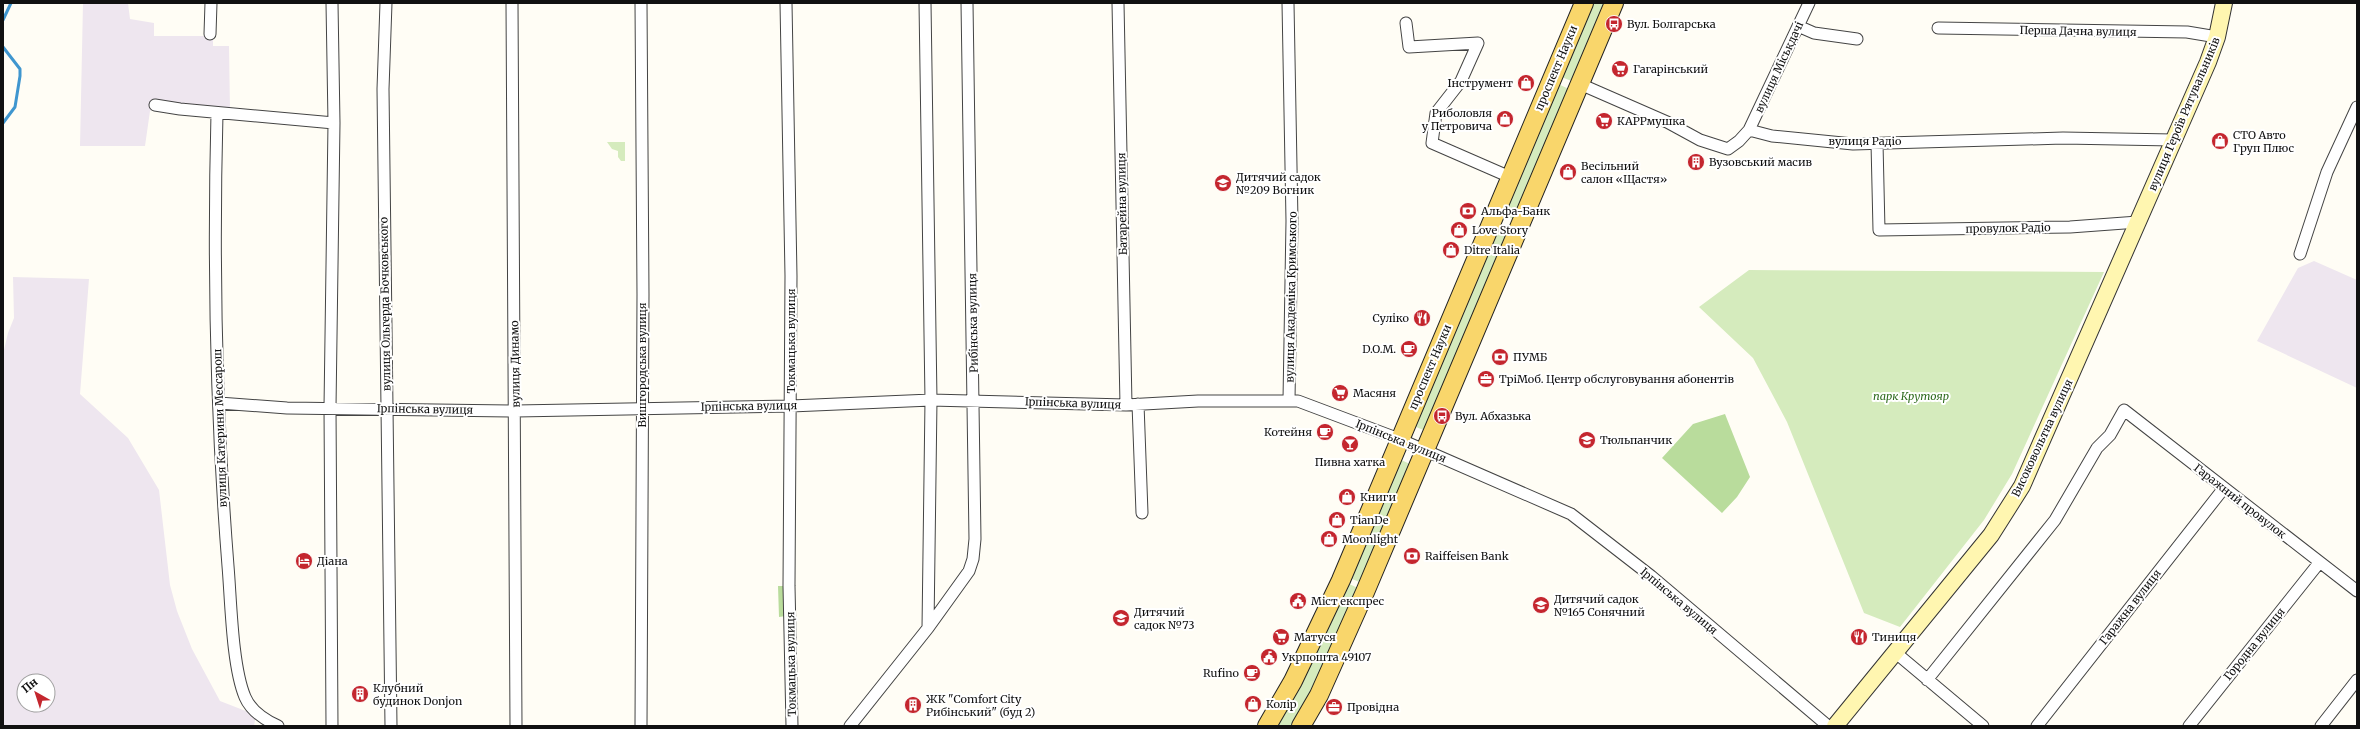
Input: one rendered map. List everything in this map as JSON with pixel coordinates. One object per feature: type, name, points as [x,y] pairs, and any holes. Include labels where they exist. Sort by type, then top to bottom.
[{"type":"main road","name":"проспект Науки","points":[[1267,726],[1293,681],[1341,580],[1399,439],[1584,3]]},
{"type":"main road","points":[[1301,726],[1325,680],[1614,3]]},
{"type":"main road","name":"вулиця Героїв Рятувальників","points":[[2138,222],[2217,37],[2224,3]]},
{"type":"main road","name":"Високовольтна вулиця","points":[[1835,726],[1991,535],[2022,486],[2138,222]]},
{"type":"street","points":[[210,34],[211,3]]},
{"type":"street","points":[[332,3],[334,123],[330,408],[332,726]]},
{"type":"street","name":"вулиця Ольгерда Бочковського","points":[[386,3],[383,89],[391,726]]},
{"type":"street","name":"вулиця Динамо","points":[[512,3],[516,411],[516,726]]},
{"type":"street","name":"Вишгородська вулиця","points":[[641,3],[641,726]]},
{"type":"street","name":"Токмацька вулиця","points":[[786,3],[791,406],[789,586],[792,726]]},
{"type":"street","points":[[925,3],[931,400],[928,628]]},
{"type":"street","name":"Рибінська вулиця","points":[[850,726],[928,628],[969,571],[973,559],[975,538],[974,400],[967,3]]},
{"type":"street","name":"Батарейна вулиця","points":[[1118,3],[1126,405]]},
{"type":"street","name":"вулиця Академіка Кримського","points":[[1288,3],[1292,221],[1289,400]]},
{"type":"street","name":"вулиця Міськдачі","points":[[1749,130],[1809,3]]},
{"type":"street","points":[[1406,24],[1409,47],[1478,43],[1462,81],[1436,113],[1432,143],[1510,177]]},
{"type":"street","points":[[1798,26],[1814,33],[1857,39]]},
{"type":"street","name":"Перша Дачна вулиця","points":[[1938,28],[2187,32],[2217,37]]},
{"type":"street","points":[[1580,84],[1667,122],[1700,140],[1728,149],[1739,141],[1749,130]]},
{"type":"street","points":[[155,105],[217,113],[334,123]]},
{"type":"street","points":[[2300,254],[2327,172],[2357,107]]},
{"type":"street","name":"вулиця Катерини Мессарош","points":[[217,113],[214,226],[220,468],[231,603],[240,684],[246,699],[254,709],[265,720],[278,726]]},
{"type":"street","name":"вулиця Радіо","points":[[1749,130],[1772,136],[1830,142],[1877,143],[2063,138],[2173,140]]},
{"type":"street","name":"провулок Радіо","points":[[1877,143],[1879,230],[2070,227],[2138,222]]},
{"type":"street","name":"Ірпінська вулиця","points":[[219,403],[286,408],[516,411],[791,406],[931,400],[1126,405],[1298,400],[1399,439],[1571,514],[1651,576],[1828,726]]},
{"type":"street","points":[[1138,404],[1142,513]]},
{"type":"street","name":"Гаражний провулок","points":[[1927,680],[2055,520],[2097,448],[2110,435],[2124,410],[2357,591]]},
{"type":"street","name":"Гаражна вулиця","points":[[2037,726],[2224,488]]},
{"type":"street","name":"Городна вулиця","points":[[2189,726],[2319,563]]},
{"type":"street","points":[[1896,653],[1983,726]]},
{"type":"street","points":[[2321,726],[2357,680]]},
{"type":"shaded area","points":[[83,3],[128,3],[130,19],[154,23],[154,36],[213,36],[213,46],[229,46],[230,111],[163,104],[150,111],[145,146],[80,146]]},
{"type":"shaded area","points":[[2314,261],[2357,280],[2357,388],[2257,341],[2298,268]]},
{"type":"shaded area","points":[[13,277],[89,279],[80,394],[128,438],[159,490],[170,585],[177,611],[192,649],[220,701],[256,715],[254,726],[3,726],[3,354],[8,333],[14,318]]},
{"type":"green space","points":[[1589,3],[1607,3],[1574,82],[1559,76]]},
{"type":"green space","points":[[1556,83],[1571,90],[1516,220],[1500,214]]},
{"type":"green space","points":[[607,142],[625,142],[625,161],[621,161],[618,157],[618,151],[612,149]]},
{"type":"green space","points":[[1496,223],[1512,230],[1426,431],[1411,425]]},
{"type":"green space","name":"парк Крутояр","points":[[1749,270],[2104,272],[2012,474],[1984,520],[1900,627],[1864,613],[1787,422],[1753,358],[1699,307]]},
{"type":"green space","points":[[1725,414],[1750,477],[1737,497],[1722,513],[1662,458],[1693,424]]},
{"type":"green space","points":[[1397,458],[1412,465],[1362,583],[1347,577]]},
{"type":"green space","points":[[1345,582],[1360,589],[1314,692],[1294,726],[1273,726]]},
{"type":"green space","points":[[778,586],[786,586],[786,616],[779,617]]},
{"type":"waterway","points":[[3,20],[11,3]]},
{"type":"waterway","points":[[3,47],[20,69],[15,107],[3,123]]},
{"type":"place","name":"Вул. Болгарська","points":[[1614,24]]},
{"type":"place","name":"Гагарінський","points":[[1620,69]]},
{"type":"place","name":"Інструмент","points":[[1526,83]]},
{"type":"place","name":"Риболовля у Петровича","points":[[1505,119]]},
{"type":"place","name":"КАРРмушка","points":[[1604,121]]},
{"type":"place","name":"СТО Авто Груп Плюс","points":[[2220,141]]},
{"type":"place","name":"Вузовський масив","points":[[1696,162]]},
{"type":"place","name":"Весільний салон «Щастя»","points":[[1568,172]]},
{"type":"place","name":"Дитячий садок №209 Вогник","points":[[1223,183]]},
{"type":"place","name":"Альфа-Банк","points":[[1468,211]]},
{"type":"place","name":"Love Story","points":[[1459,230]]},
{"type":"place","name":"Ditre Italia","points":[[1451,250]]},
{"type":"place","name":"Сулiко","points":[[1422,318]]},
{"type":"place","name":"D.O.M.","points":[[1409,349]]},
{"type":"place","name":"ПУМБ","points":[[1500,357]]},
{"type":"place","name":"ТріМоб. Центр обслуговування абонентів","points":[[1486,379]]},
{"type":"place","name":"Масяня","points":[[1340,393]]},
{"type":"place","name":"Вул. Абхазька","points":[[1442,416]]},
{"type":"place","name":"Котейня","points":[[1325,432]]},
{"type":"place","name":"Тюльпанчик","points":[[1587,440]]},
{"type":"place","name":"Пивна хатка","points":[[1350,444]]},
{"type":"place","name":"Книги","points":[[1347,497]]},
{"type":"place","name":"TianDe","points":[[1337,520]]},
{"type":"place","name":"Moonlight","points":[[1329,539]]},
{"type":"place","name":"Raiffeisen Bank","points":[[1412,556]]},
{"type":"place","name":"Діана","points":[[304,561]]},
{"type":"place","name":"Міст експрес","points":[[1298,601]]},
{"type":"place","name":"Дитячий садок №165 Сонячний","points":[[1541,605]]},
{"type":"place","name":"Дитячий садок №73","points":[[1121,618]]},
{"type":"place","name":"Матуся","points":[[1281,637]]},
{"type":"place","name":"Тиниця","points":[[1859,637]]},
{"type":"place","name":"Укрпошта 49107","points":[[1269,657]]},
{"type":"place","name":"Rufino","points":[[1252,673]]},
{"type":"place","name":"Клубний будинок Donjon","points":[[360,694]]},
{"type":"place","name":"Колір","points":[[1253,704]]},
{"type":"place","name":"ЖК \"Comfort City Рибінський\" (буд 2)","points":[[913,705]]},
{"type":"place","name":"Провідна","points":[[1334,707]]}]
